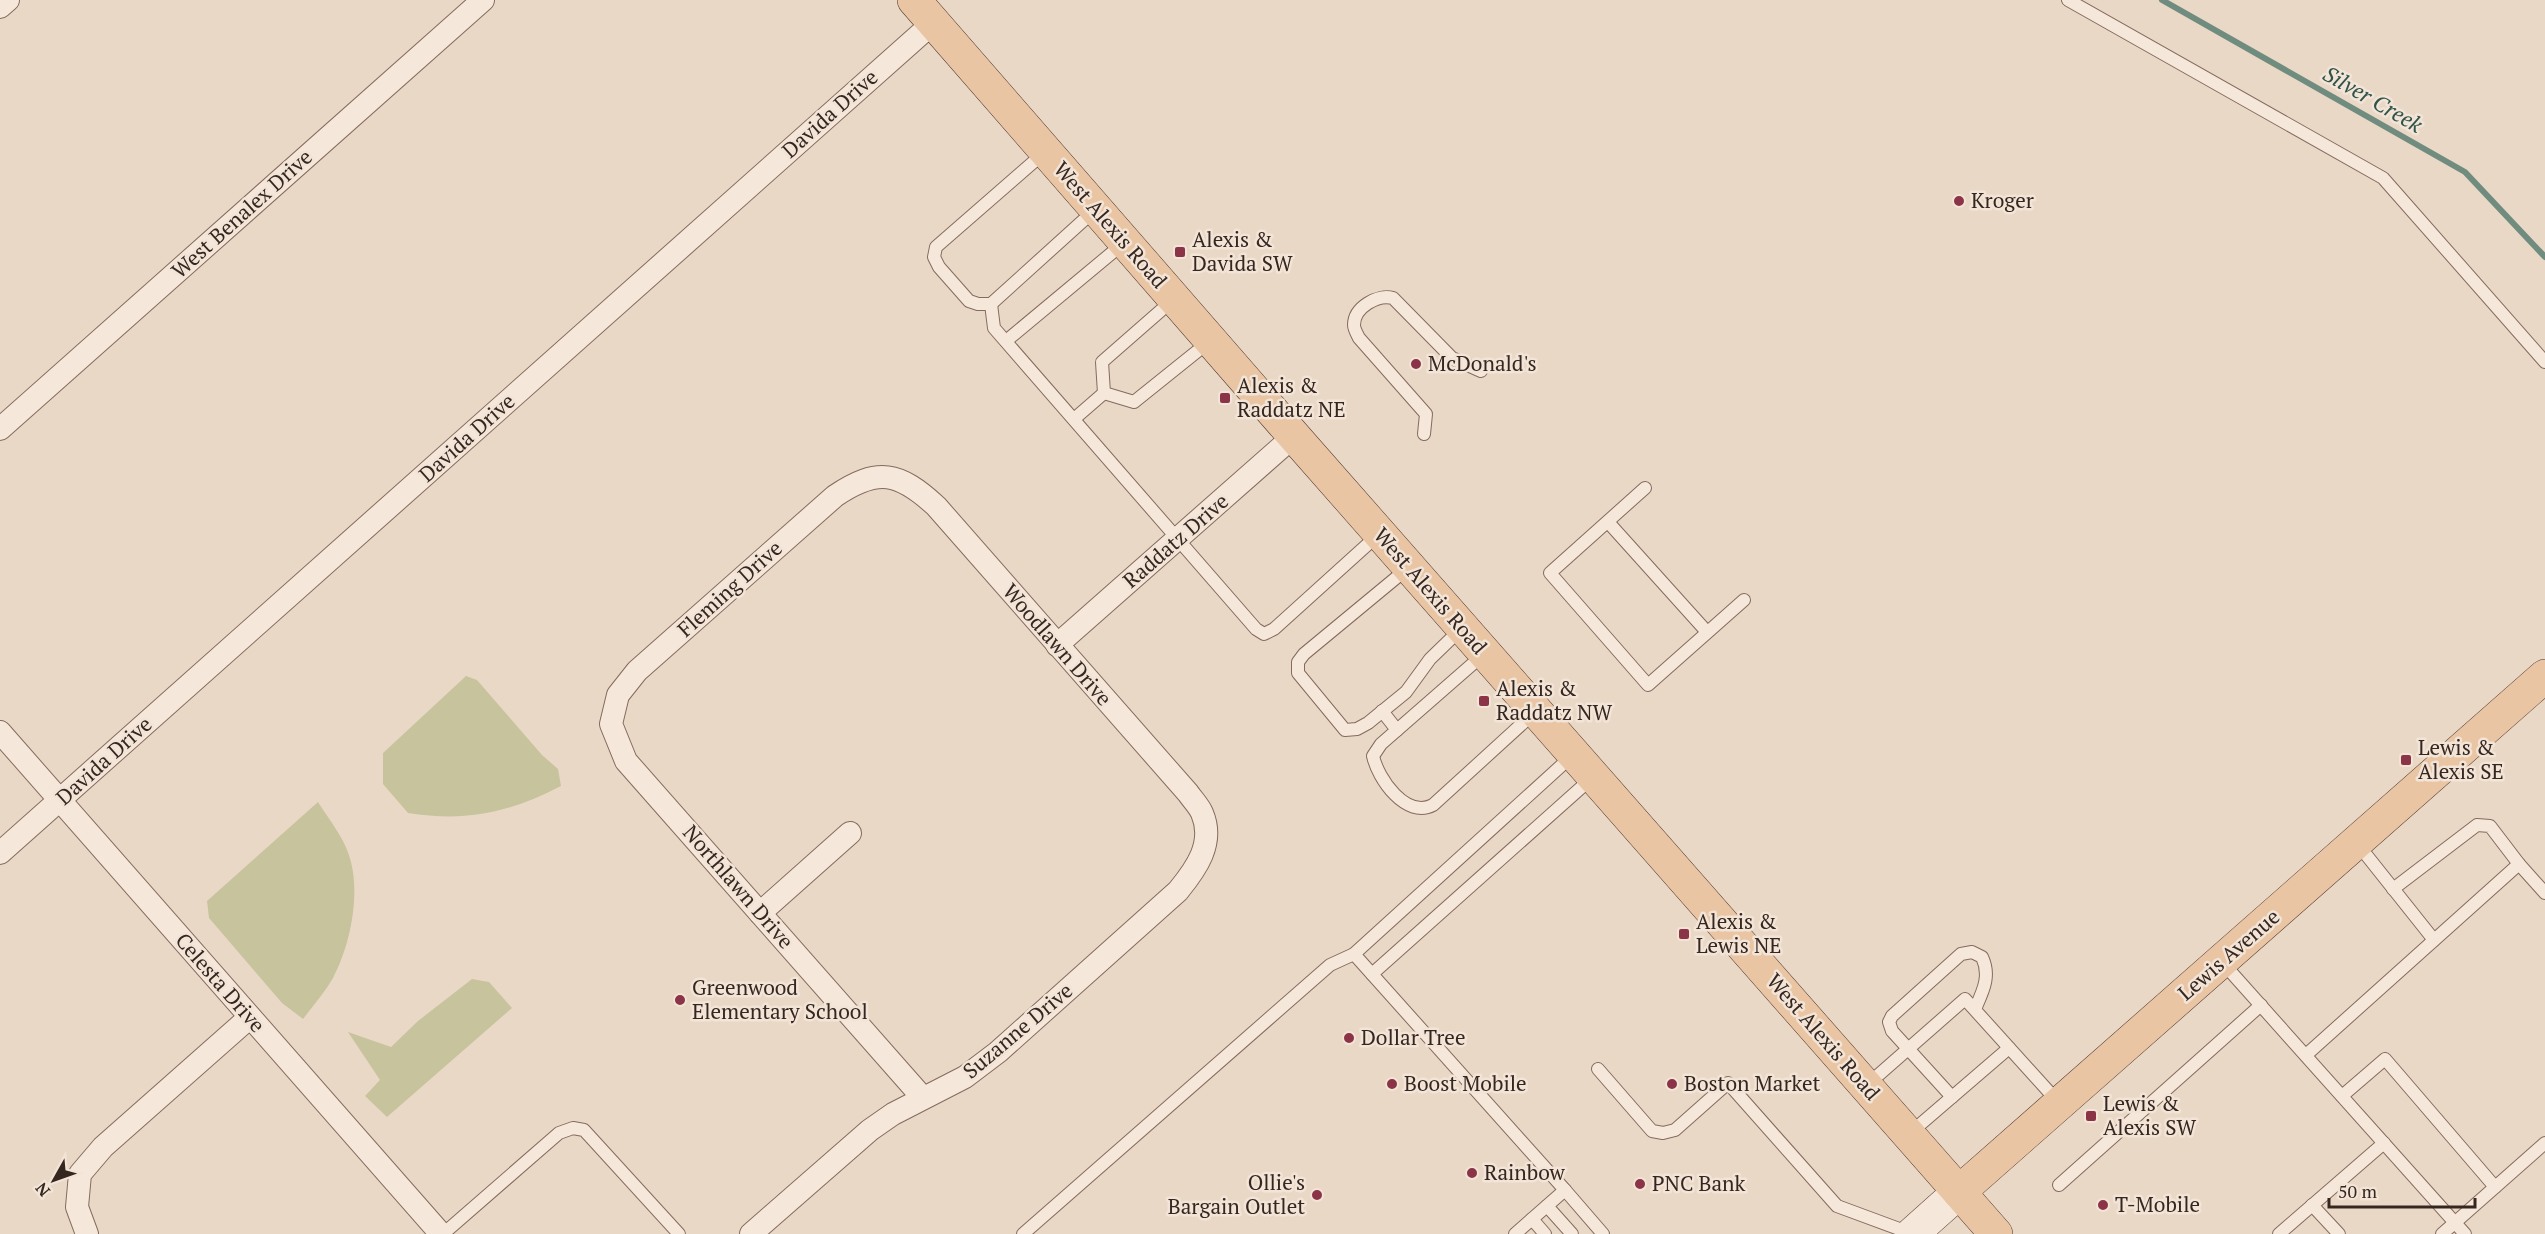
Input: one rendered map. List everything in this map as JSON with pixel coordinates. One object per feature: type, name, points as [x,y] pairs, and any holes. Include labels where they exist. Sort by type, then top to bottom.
[{"type":"main road","name":"West Alexis Road","points":[[924,11],[1462,628],[1996,1234]]},
{"type":"main road","name":"Lewis Avenue","points":[[1912,1234],[2545,676]]},
{"type":"street","points":[[0,7],[8,0]]},
{"type":"street","name":"West Benalex Drive","points":[[0,429],[483,0]]},
{"type":"street","name":"Davida Drive","points":[[0,853],[61,800],[924,11]]},
{"type":"street","name":"Raddatz Drive","points":[[1058,645],[1294,436]]},
{"type":"street","name":"Woodlawn Drive","points":[[874,476],[895,478],[914,486],[936,506],[1188,793],[1202,813],[1205,847]]},
{"type":"street","name":"Fleming Drive","points":[[611,724],[618,695],[637,671],[835,496],[855,483],[874,476]]},
{"type":"street","name":"Northlawn Drive","points":[[611,724],[626,761],[922,1098]]},
{"type":"street","name":"Celesta Drive","points":[[0,732],[442,1234]]},
{"type":"street","points":[[760,912],[850,833]]},
{"type":"street","name":"Suzanne Drive","points":[[751,1234],[870,1130],[922,1098],[965,1077],[1015,1037],[1178,891],[1198,867],[1205,847]]},
{"type":"street","points":[[87,1234],[76,1207],[80,1174],[103,1147],[250,1017]]},
{"type":"lane","points":[[2068,0],[2383,178],[2545,362]]},
{"type":"lane","points":[[1046,151],[936,247],[934,257],[939,267],[969,301],[991,304],[1096,209]]},
{"type":"lane","points":[[1006,341],[1125,242]]},
{"type":"lane","points":[[1424,434],[1426,414],[1359,339],[1354,325],[1356,315],[1376,298],[1385,296],[1393,298],[1452,358],[1481,371]]},
{"type":"lane","points":[[1104,393],[1102,362],[1174,298]]},
{"type":"lane","points":[[991,304],[994,328],[1256,629],[1264,634],[1274,629],[1380,534]]},
{"type":"lane","points":[[1104,393],[1134,402],[1211,340]]},
{"type":"lane","points":[[1074,419],[1104,393]]},
{"type":"lane","points":[[1645,488],[1550,573],[1648,684],[1744,600]]},
{"type":"lane","points":[[1608,522],[1707,632]]},
{"type":"lane","points":[[1409,567],[1304,654],[1298,663],[1298,673],[1345,730],[1357,729],[1406,692],[1430,659],[1462,628]]},
{"type":"lane","points":[[1485,653],[1381,744],[1373,756],[1377,773],[1399,797],[1413,808],[1426,809],[1536,711]]},
{"type":"lane","points":[[1382,711],[1397,730]]},
{"type":"lane","points":[[1023,1234],[1330,965],[1354,954],[1584,765]]},
{"type":"lane","points":[[1372,974],[1584,765]]},
{"type":"lane","points":[[2393,889],[2477,825],[2490,826],[2545,893]]},
{"type":"lane","points":[[2356,842],[2434,940]]},
{"type":"lane","points":[[2306,1055],[2519,864]]},
{"type":"lane","points":[[1952,1097],[1892,1031],[1889,1022],[1892,1016],[1961,954],[1972,952],[1982,957],[1988,969],[1975,1009]]},
{"type":"lane","points":[[1354,954],[1603,1234]]},
{"type":"lane","points":[[2222,961],[2465,1234]]},
{"type":"lane","points":[[1866,1086],[1965,999],[2060,1104]]},
{"type":"lane","points":[[2059,1185],[2261,1005]]},
{"type":"lane","points":[[1908,1134],[2009,1048]]},
{"type":"lane","points":[[2342,1096],[2385,1059],[2496,1187]]},
{"type":"lane","points":[[1598,1070],[1652,1131],[1663,1133],[1675,1130],[1728,1083],[1838,1206],[1912,1234]]},
{"type":"lane","points":[[442,1234],[559,1133],[573,1128],[584,1130],[679,1234]]},
{"type":"lane","points":[[2279,1234],[2384,1143]]},
{"type":"lane","points":[[2442,1234],[2545,1143]]},
{"type":"lane","points":[[1515,1234],[1564,1190]]},
{"type":"lane","points":[[2312,1205],[2338,1234]]},
{"type":"lane","points":[[1547,1206],[1572,1234]]},
{"type":"lane","points":[[1532,1219],[1545,1234]]},
{"type":"shaded area","points":[[466,676],[477,680],[542,755],[558,769],[561,786],[523,803],[487,813],[468,816],[429,816],[408,813],[383,784],[383,753]]},
{"type":"shaded area","points":[[318,802],[349,854],[354,876],[354,906],[349,936],[339,965],[333,978],[303,1019],[282,1003],[209,918],[207,901]]},
{"type":"shaded area","points":[[472,979],[489,982],[512,1008],[387,1117],[365,1096],[380,1080],[348,1032],[391,1047],[418,1021]]},
{"type":"waterway","name":"Silver Creek","points":[[2162,0],[2465,172],[2545,257]]},
{"type":"place","name":"Kroger","points":[[1959,201]]},
{"type":"place","name":"Alexis & Davida SW","points":[[1180,252]]},
{"type":"place","name":"McDonald's","points":[[1416,364]]},
{"type":"place","name":"Alexis & Raddatz NE","points":[[1225,398]]},
{"type":"place","name":"Alexis & Raddatz NW","points":[[1484,701]]},
{"type":"place","name":"Lewis & Alexis SE","points":[[2406,760]]},
{"type":"place","name":"Alexis & Lewis NE","points":[[1684,934]]},
{"type":"place","name":"Greenwood Elementary School","points":[[680,1000]]},
{"type":"place","name":"Dollar Tree","points":[[1349,1038]]},
{"type":"place","name":"Boost Mobile","points":[[1392,1084]]},
{"type":"place","name":"Boston Market","points":[[1672,1084]]},
{"type":"place","name":"Lewis & Alexis SW","points":[[2091,1116]]},
{"type":"place","name":"Rainbow","points":[[1472,1173]]},
{"type":"place","name":"PNC Bank","points":[[1640,1184]]},
{"type":"place","name":"Ollie's Bargain Outlet","points":[[1317,1195]]},
{"type":"place","name":"T-Mobile","points":[[2103,1205]]}]
